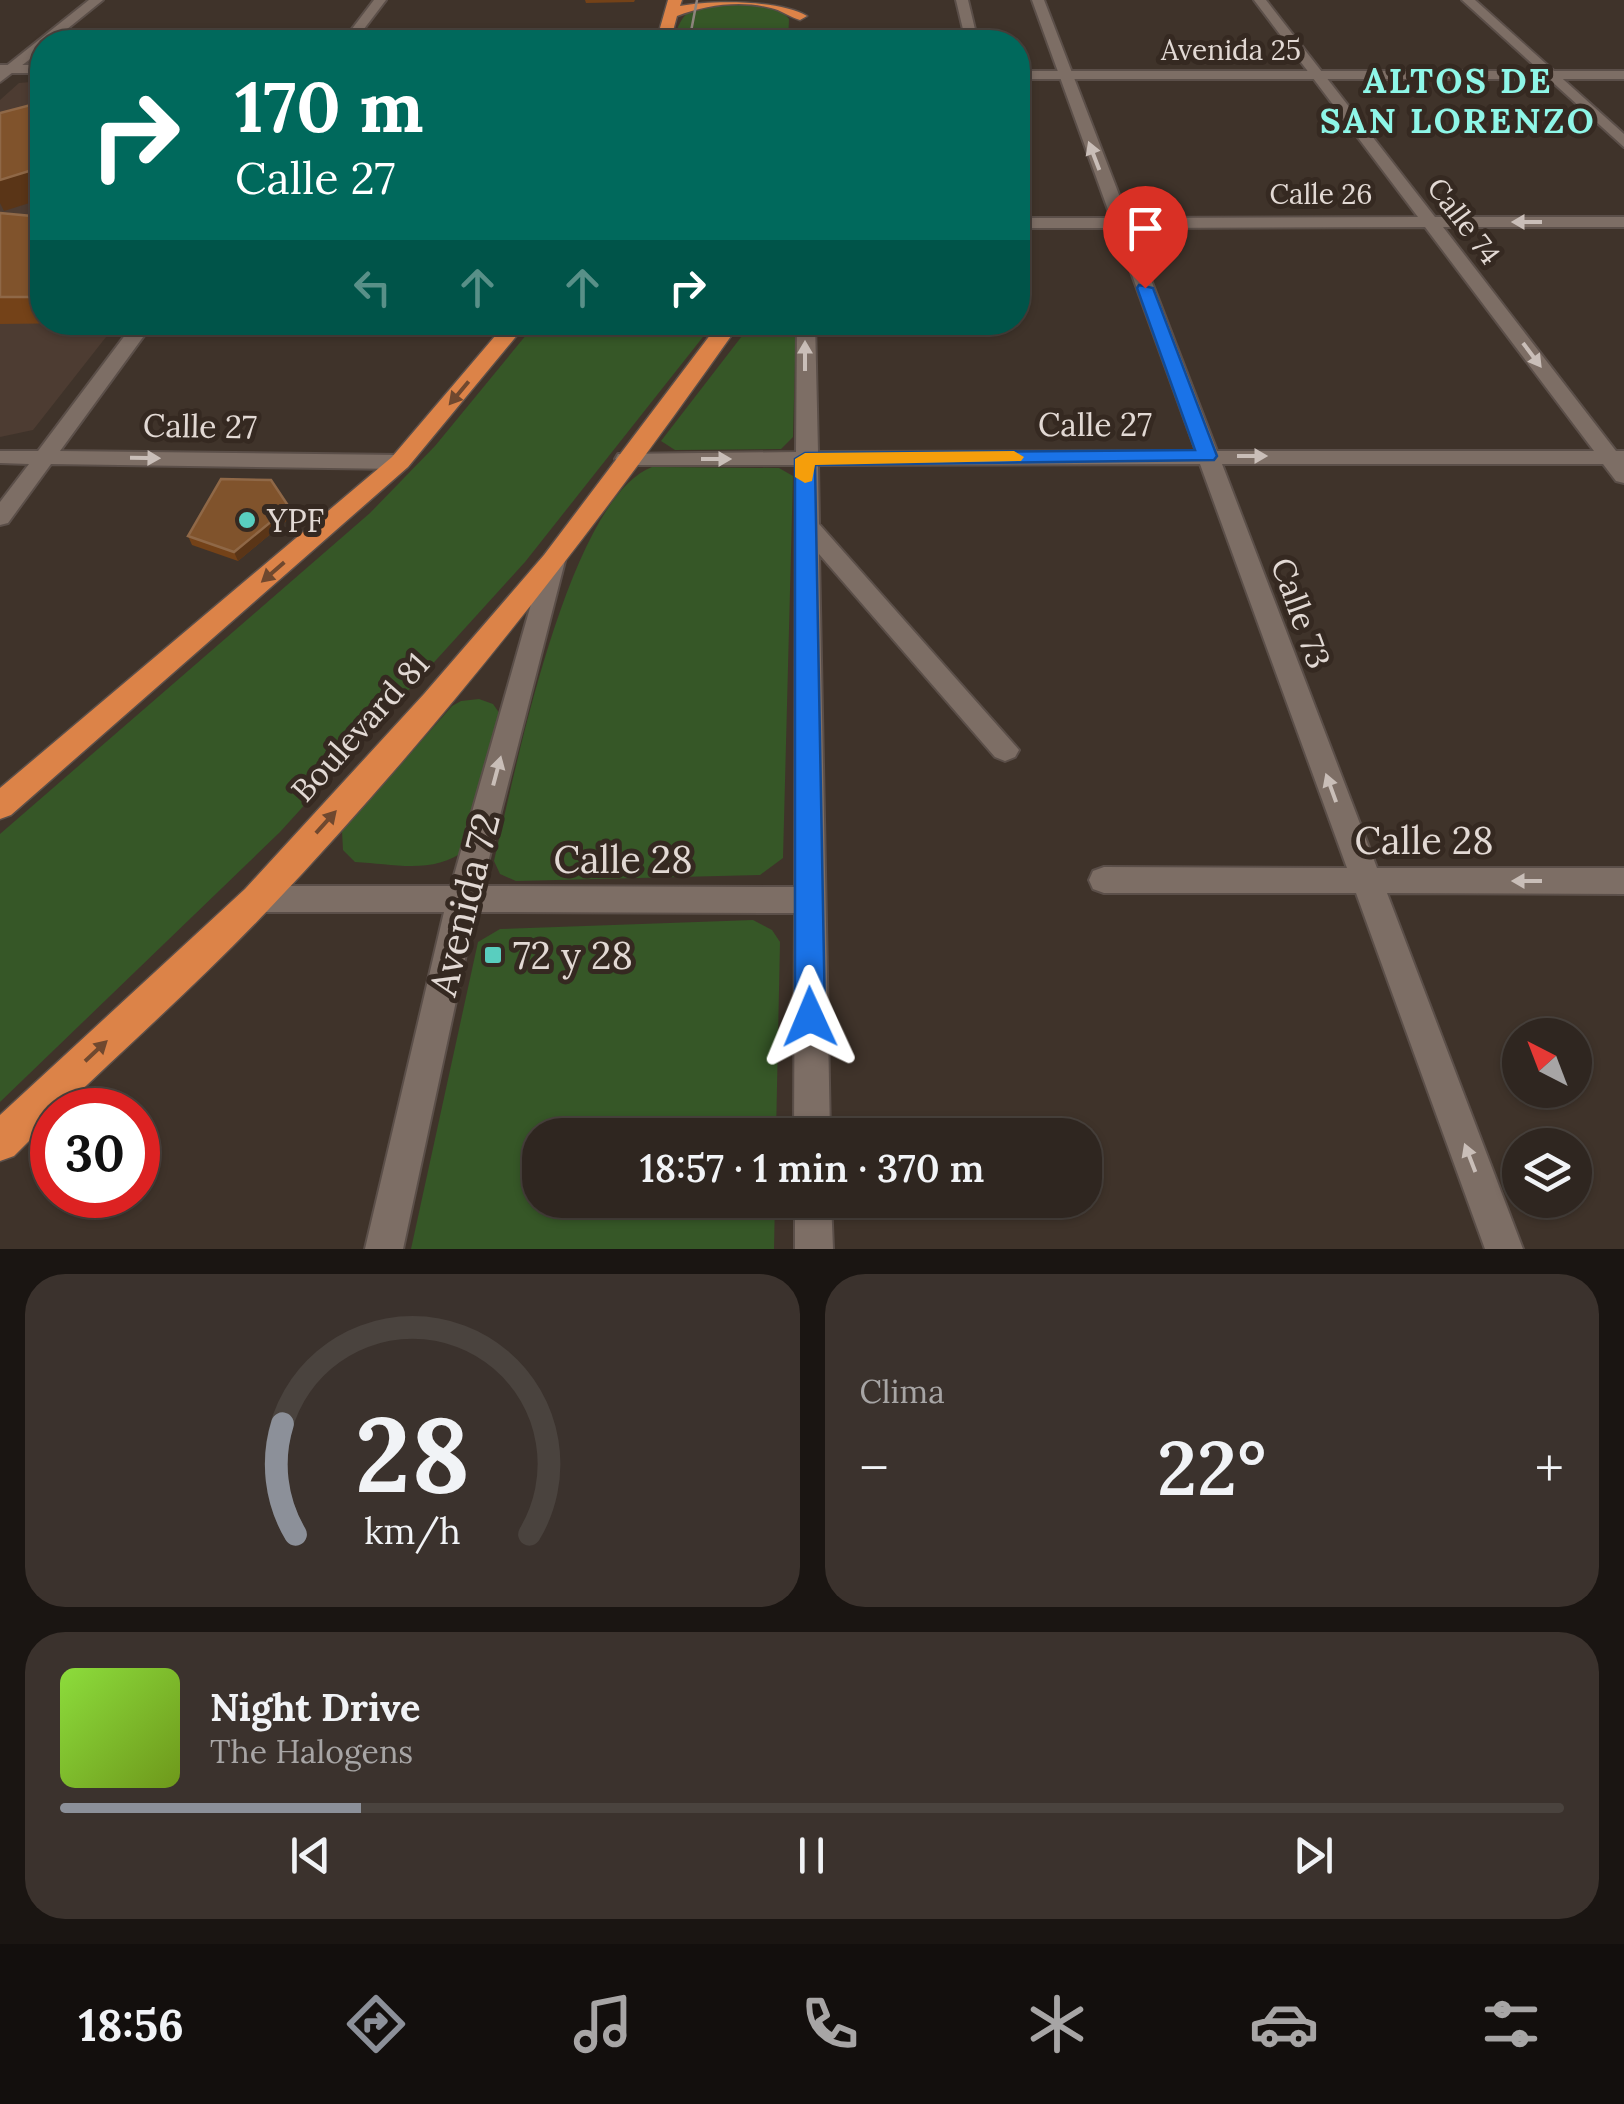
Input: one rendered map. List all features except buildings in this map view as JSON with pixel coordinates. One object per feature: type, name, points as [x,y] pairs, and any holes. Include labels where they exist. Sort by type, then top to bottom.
[{"type":"highway","points":[[673,7],[735,0],[775,4],[800,15]]},
{"type":"highway","points":[[0,806],[400,462],[507,335]]},
{"type":"highway","name":"Boulevard 81","points":[[0,1142],[257,899],[434,702],[553,560],[721,335]]},
{"type":"street","points":[[59,30],[97,0]]},
{"type":"street","points":[[357,30],[380,0]]},
{"type":"street","points":[[962,0],[969,30]]},
{"type":"street","name":"Calle 73","points":[[1038,0],[1504,1249]]},
{"type":"street","name":"Calle 74","points":[[1260,0],[1616,456],[1624,476]]},
{"type":"street","points":[[1468,0],[1624,142]]},
{"type":"street","points":[[4,72],[30,53]]},
{"type":"street","name":"Avenida 25","points":[[1545,70],[1624,64]]},
{"type":"street","name":"Avenida 25","points":[[1030,66],[1064,70]]},
{"type":"street","points":[[4,72],[30,70]]},
{"type":"street","name":"Avenida 25","points":[[1030,74],[1064,70],[1545,70],[1624,75]]},
{"type":"street","name":"Calle 26","points":[[1030,223],[1624,222]]},
{"type":"street","points":[[0,518],[136,335]]},
{"type":"street","points":[[806,335],[812,1118]]},
{"type":"street","name":"Calle 27","points":[[626,459],[1616,456]]},
{"type":"street","name":"Calle 27","points":[[0,457],[400,462]]},
{"type":"street","points":[[805,523],[1005,750]]},
{"type":"street","name":"Avenida 72","points":[[384,1249],[463,899],[553,560]]},
{"type":"street","name":"Calle 28","points":[[1104,880],[1624,881]]},
{"type":"street","name":"Calle 28","points":[[257,899],[808,900]]},
{"type":"street","points":[[813,1218],[814,1249]]},
{"type":"shaded area","points":[[30,82],[30,335],[108,335],[33,430],[0,437],[0,100],[19,83]]},
{"type":"green space","points":[[760,4],[782,11],[789,19],[789,30],[678,30],[686,14],[708,5]]},
{"type":"green space","points":[[526,335],[705,335],[525,562],[280,832],[0,1102],[0,834],[370,513],[435,446]]},
{"type":"green space","points":[[743,335],[796,335],[793,437],[781,449],[675,450],[661,441]]},
{"type":"green space","points":[[652,467],[779,468],[793,476],[783,858],[760,875],[516,881],[500,874],[494,861],[549,644],[595,530],[622,490]]},
{"type":"green space","points":[[479,699],[493,704],[500,714],[467,849],[428,865],[355,862],[343,850],[342,831],[452,706]]},
{"type":"green space","points":[[753,920],[772,930],[780,942],[776,1118],[522,1118],[522,1218],[775,1218],[774,1249],[411,1249],[478,942],[500,929]]},
{"type":"tram line","points":[[691,30],[697,0]]},
{"type":"slow traffic","points":[[805,477],[805,459],[1014,457]]},
{"type":"place","name":"YPF","points":[[247,520]]},
{"type":"place","name":"72 y 28","points":[[493,955]]},
{"type":"district","name":"ALTOS DE SAN LORENZO","points":[[1458,100]]},
{"type":"route","points":[[810,1017],[805,459],[1207,456],[1145,288]]}]
